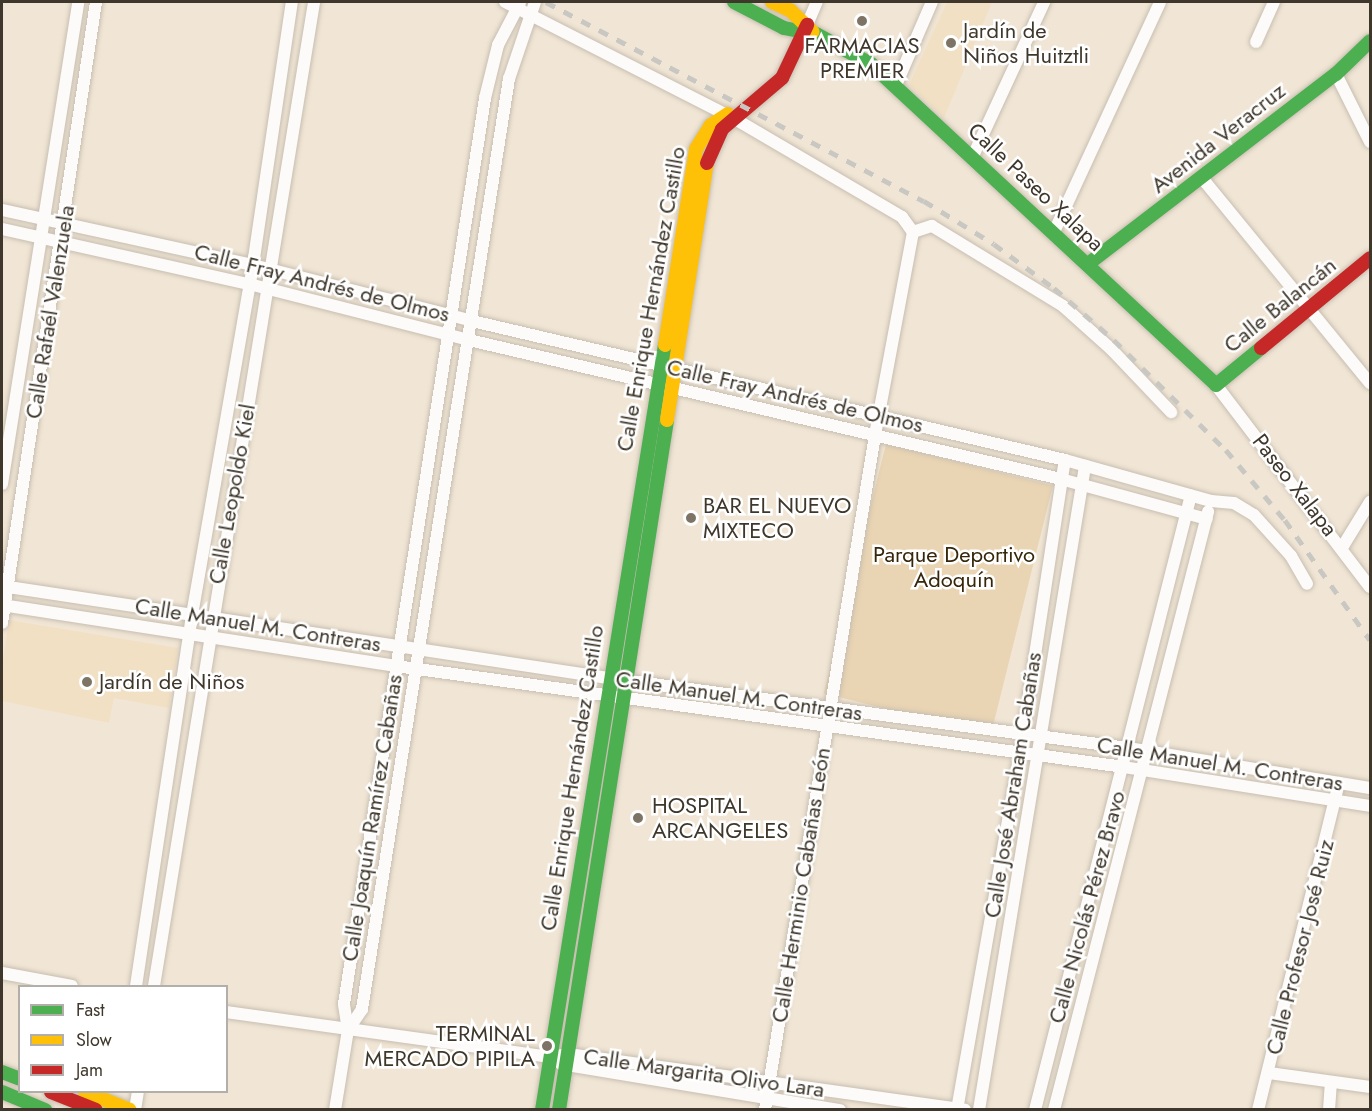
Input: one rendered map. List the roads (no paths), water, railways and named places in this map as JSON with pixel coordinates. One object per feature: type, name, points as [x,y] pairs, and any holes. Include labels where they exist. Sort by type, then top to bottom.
[{"type":"main road","name":"Calle Paseo Xalapa","points":[[734,2],[848,49],[896,85],[1216,385]]},
{"type":"main road","name":"Calle Paseo Xalapa","points":[[772,2],[808,31]]},
{"type":"main road","name":"Calle Enrique Hernández Castillo","points":[[542,1110],[608,678],[696,149],[711,125],[731,117],[782,78],[808,31]]},
{"type":"main road","name":"Avenida Veracruz","points":[[1088,264],[1336,74],[1371,41]]},
{"type":"main road","name":"Calle Enrique Hernández Castillo","points":[[559,1110],[675,388],[708,159],[716,138],[731,117]]},
{"type":"main road","name":"Calle Balancán","points":[[1216,385],[1371,258]]},
{"type":"main road","points":[[2,1059],[18,1065]]},
{"type":"main road","points":[[2,1072],[18,1078]]},
{"type":"main road","points":[[2,1092],[45,1110]]},
{"type":"main road","points":[[54,1093],[96,1110]]},
{"type":"main road","points":[[89,1093],[123,1102]]},
{"type":"main road","points":[[2,1103],[17,1110]]},
{"type":"street","name":"Calle Rafaél Valenzuela","points":[[2,484],[78,2]]},
{"type":"street","name":"Calle Rafaél Valenzuela","points":[[2,623],[4,586],[62,240],[96,2]]},
{"type":"street","name":"Calle Leopoldo Kiel","points":[[136,985],[192,615],[253,265],[292,2]]},
{"type":"street","name":"Calle Leopoldo Kiel","points":[[154,985],[211,619],[314,2]]},
{"type":"street","name":"Calle Joaquín Ramírez Cabañas","points":[[348,1030],[362,1009],[418,669],[509,79],[535,2]]},
{"type":"street","points":[[808,31],[817,2]]},
{"type":"street","points":[[896,85],[932,2]]},
{"type":"street","points":[[973,156],[1044,2]]},
{"type":"street","points":[[1053,234],[1160,2]]},
{"type":"street","points":[[1256,42],[1274,2]]},
{"type":"street","name":"Calle Joaquín Ramírez Cabañas","points":[[335,1110],[348,1030],[344,1005],[359,898],[449,315],[493,61],[514,4]]},
{"type":"street","points":[[514,4],[530,15],[731,117],[902,217],[913,232],[932,226],[1063,306],[1113,350],[1171,412]]},
{"type":"street","points":[[1336,74],[1371,142]]},
{"type":"street","points":[[475,160],[497,164]]},
{"type":"street","points":[[1202,178],[1307,309],[1371,383]]},
{"type":"street","name":"Calle Fray Andrés de Olmos","points":[[2,210],[253,265],[472,321],[1065,460],[1211,501],[1234,503],[1254,515],[1291,556],[1307,584]]},
{"type":"street","name":"Calle Fray Andrés de Olmos","points":[[2,229],[41,235],[268,288],[446,335],[1082,484],[1207,519]]},
{"type":"street","name":"Calle Herminio Cabañas León","points":[[766,1104],[875,435],[913,232]]},
{"type":"street","name":"Paseo Xalapa","points":[[1216,385],[1342,546],[1371,587]]},
{"type":"street","points":[[428,453],[451,456]]},
{"type":"street","name":"Calle José Abraham Cabañas","points":[[960,1109],[1020,753],[1065,460]]},
{"type":"street","name":"Calle José Abraham Cabañas","points":[[979,1110],[1040,756],[1084,466]]},
{"type":"street","name":"Calle Nicolás Pérez Bravo","points":[[1035,1110],[1124,767],[1191,495]]},
{"type":"street","name":"Calle Nicolás Pérez Bravo","points":[[1054,1110],[1144,770],[1211,501]]},
{"type":"street","points":[[1342,546],[1371,502]]},
{"type":"street","points":[[417,525],[440,528]]},
{"type":"street","name":"Calle Manuel M. Contreras","points":[[4,586],[628,681],[1128,748],[1371,788]]},
{"type":"street","name":"Calle Manuel M. Contreras","points":[[3,605],[396,666],[1124,767],[1371,806]]},
{"type":"street","points":[[378,780],[399,784]]},
{"type":"street","name":"Calle Profesor José Ruiz","points":[[1258,1110],[1340,783]]},
{"type":"street","points":[[359,898],[380,901]]},
{"type":"street","points":[[2,973],[62,985]]},
{"type":"street","name":"Calle Margarita Olivo Lara","points":[[228,1012],[550,1057],[766,1104],[840,1110]]},
{"type":"street","name":"Calle Margarita Olivo Lara","points":[[567,1060],[769,1082],[960,1109]]},
{"type":"street","points":[[1269,1073],[1371,1087]]},
{"type":"street","points":[[1329,1110],[1331,1083]]},
{"type":"street","points":[[135,1110],[138,1093]]},
{"type":"railway","points":[[546,2],[924,201],[994,244],[1054,288],[1114,340],[1226,450],[1285,520],[1370,640]]},
{"type":"place","name":"FARMACIAS PREMIER","points":[[862,21]]},
{"type":"place","name":"Jardín de Niños Huitztli","points":[[951,43]]},
{"type":"place","name":"BAR EL NUEVO MIXTECO","points":[[691,518]]},
{"type":"place","name":"Jardín de Niños","points":[[87,682]]},
{"type":"place","name":"HOSPITAL ARCANGELES","points":[[638,818]]},
{"type":"place","name":"TERMINAL MERCADO PIPILA","points":[[547,1046]]},
{"type":"park label","name":"Parque Deportivo Adoquín","points":[[954,566]]}]
